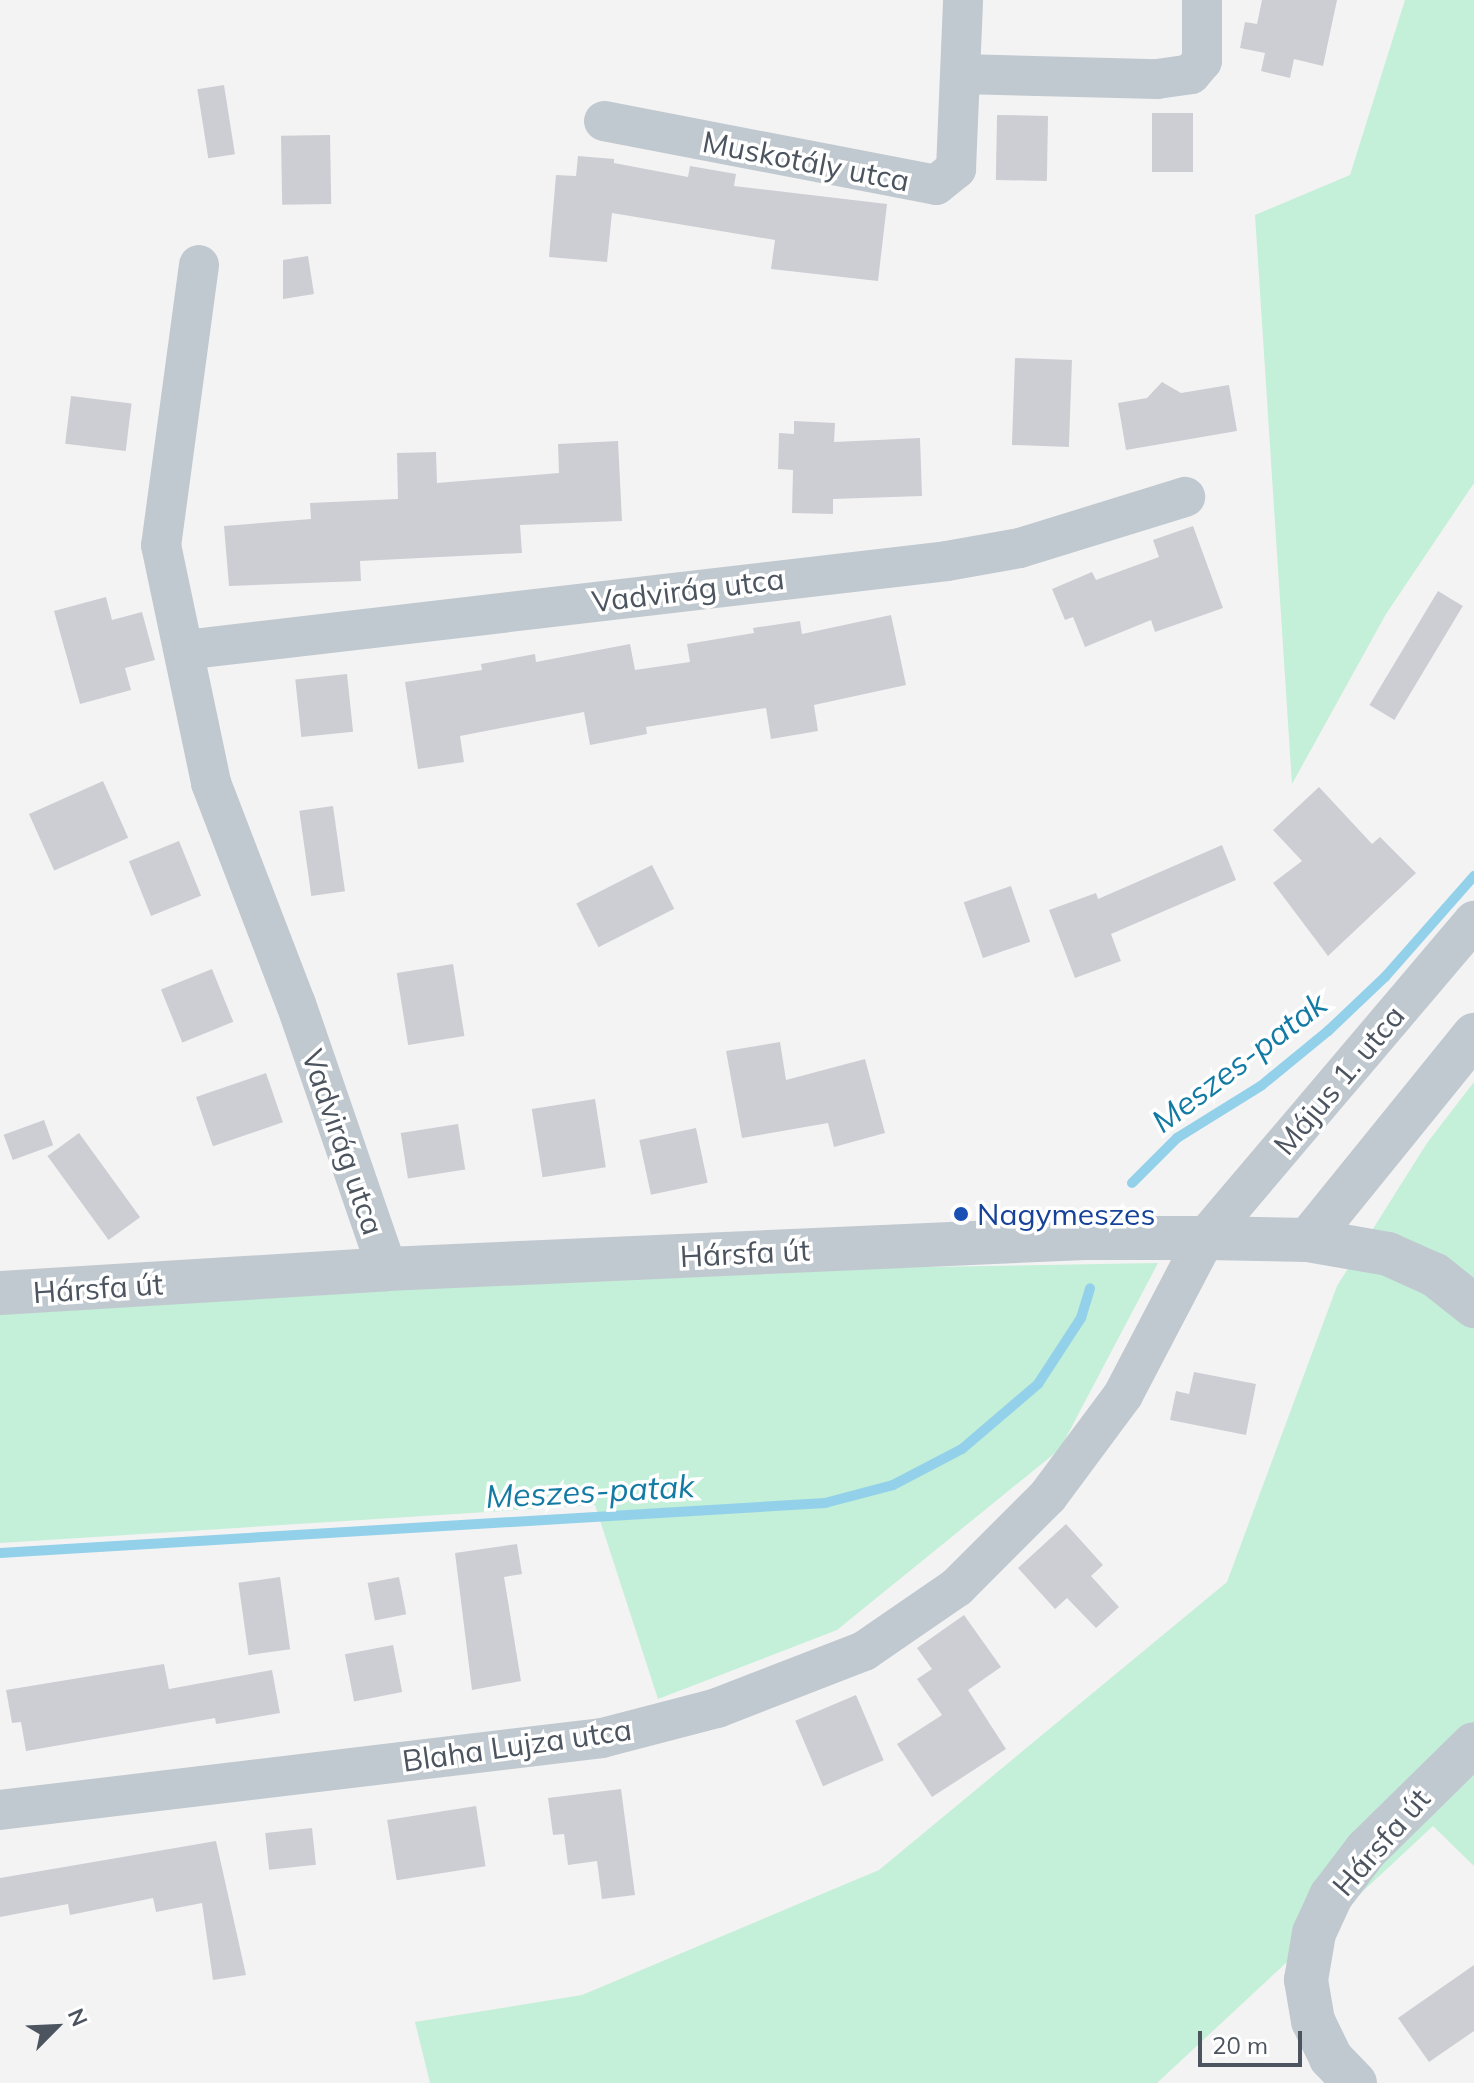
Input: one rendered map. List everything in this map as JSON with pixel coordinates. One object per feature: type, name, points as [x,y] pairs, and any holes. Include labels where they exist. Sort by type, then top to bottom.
[{"type":"street","name":"Muskotály utca","points":[[604,121],[936,185],[956,169],[963,0]]},
{"type":"street","points":[[961,74],[1157,79],[1191,74],[1202,61],[1202,0]]},
{"type":"street","name":"Vadvirág utca","points":[[199,265],[161,545],[211,783],[296,1004],[387,1269]]},
{"type":"street","name":"Vadvirág utca","points":[[184,650],[947,561],[1020,548],[1185,497]]},
{"type":"street","name":"Május 1. utca","points":[[1205,1238],[1474,921]]},
{"type":"street","points":[[1308,1240],[1474,1035]]},
{"type":"street","name":"Hársfa út","points":[[0,1293],[387,1269],[1084,1238],[1205,1238],[1308,1240],[1388,1254],[1435,1275],[1474,1306]]},
{"type":"street","name":"Blaha Lujza utca","points":[[0,1810],[602,1738],[717,1708],[864,1651],[957,1587],[1048,1496],[1123,1395],[1205,1238]]},
{"type":"street","name":"Hársfa út","points":[[1355,2083],[1331,2058],[1313,2021],[1306,1980],[1314,1933],[1331,1896],[1366,1850],[1474,1744]]},
{"type":"green space","points":[[1405,0],[1474,0],[1474,483],[1386,614],[1292,784],[1255,215],[1350,175]]},
{"type":"green space","points":[[1474,1082],[1474,1866],[1433,1826],[1157,2083],[430,2083],[415,2022],[582,1995],[879,1870],[1227,1582],[1337,1286],[1427,1143]]},
{"type":"green space","points":[[1158,1263],[1060,1449],[837,1630],[658,1699],[595,1505],[0,1543],[0,1283]]},
{"type":"building","points":[[1262,0],[1337,0],[1323,66],[1294,59],[1290,78],[1261,71],[1265,53],[1240,48],[1245,22],[1257,24]]},
{"type":"building","points":[[224,85],[235,154],[208,158],[197,89]]},
{"type":"building","points":[[1152,113],[1193,113],[1193,172],[1152,172]]},
{"type":"building","points":[[997,115],[1048,116],[1047,181],[996,180]]},
{"type":"building","points":[[330,135],[331,204],[282,205],[281,136]]},
{"type":"building","points":[[578,156],[614,159],[614,163],[688,177],[690,166],[736,174],[734,186],[887,204],[878,281],[771,269],[775,240],[612,213],[607,262],[549,257],[556,175],[576,176]]},
{"type":"building","points":[[308,256],[314,294],[283,299],[283,260]]},
{"type":"building","points":[[1015,358],[1072,360],[1069,447],[1012,445]]},
{"type":"building","points":[[1162,382],[1181,393],[1229,385],[1237,431],[1126,450],[1118,403],[1147,398]]},
{"type":"building","points":[[71,396],[132,403],[126,451],[65,444]]},
{"type":"building","points":[[794,421],[835,423],[834,442],[920,438],[922,496],[833,499],[833,514],[792,513],[793,470],[778,469],[779,433],[794,434]]},
{"type":"building","points":[[618,441],[622,521],[520,525],[522,553],[360,561],[361,581],[229,586],[224,526],[311,519],[310,503],[398,499],[397,453],[436,452],[437,483],[559,473],[558,444]]},
{"type":"building","points":[[1193,526],[1223,608],[1155,632],[1151,620],[1085,647],[1073,617],[1065,620],[1052,589],[1092,572],[1096,580],[1159,557],[1153,540]]},
{"type":"building","points":[[1438,591],[1463,606],[1394,720],[1369,705]]},
{"type":"building","points":[[106,597],[112,620],[142,612],[155,660],[125,668],[131,690],[80,704],[54,611]]},
{"type":"building","points":[[891,615],[906,685],[814,705],[818,731],[771,739],[766,708],[646,727],[647,734],[590,745],[584,712],[460,736],[464,762],[418,769],[405,682],[482,670],[481,664],[535,654],[536,662],[630,644],[635,670],[690,662],[687,644],[754,633],[753,628],[800,621],[802,634]]},
{"type":"building","points":[[347,674],[353,732],[301,737],[295,679]]},
{"type":"building","points":[[103,781],[128,838],[54,871],[29,814]]},
{"type":"building","points":[[1319,787],[1372,844],[1380,837],[1416,873],[1328,956],[1273,883],[1302,861],[1273,830]]},
{"type":"building","points":[[333,806],[345,891],[311,896],[299,811]]},
{"type":"building","points":[[179,841],[201,896],[151,916],[129,861]]},
{"type":"building","points":[[1222,845],[1236,880],[1111,934],[1121,961],[1075,978],[1049,910],[1096,893],[1098,899]]},
{"type":"building","points":[[652,865],[674,909],[599,947],[576,904]]},
{"type":"building","points":[[1011,886],[1030,942],[983,958],[964,902]]},
{"type":"building","points":[[453,964],[464,1036],[408,1045],[397,973]]},
{"type":"building","points":[[212,969],[233,1022],[182,1042],[161,990]]},
{"type":"building","points":[[780,1042],[786,1080],[865,1059],[885,1133],[834,1147],[828,1123],[742,1138],[726,1051]]},
{"type":"building","points":[[266,1073],[283,1122],[213,1146],[196,1097]]},
{"type":"building","points":[[595,1099],[606,1167],[543,1177],[532,1109]]},
{"type":"building","points":[[44,1120],[53,1145],[13,1160],[4,1135]]},
{"type":"building","points":[[458,1124],[465,1169],[408,1179],[401,1133]]},
{"type":"building","points":[[696,1128],[708,1183],[651,1195],[639,1140]]},
{"type":"building","points":[[79,1133],[140,1217],[109,1240],[47,1156]]},
{"type":"building","points":[[1194,1372],[1256,1384],[1246,1435],[1170,1420],[1176,1391],[1189,1394]]},
{"type":"building","points":[[1066,1524],[1103,1565],[1091,1576],[1119,1607],[1096,1628],[1067,1598],[1055,1609],[1018,1568]]},
{"type":"building","points":[[517,1544],[522,1574],[504,1577],[521,1681],[472,1690],[455,1553]]},
{"type":"building","points":[[280,1577],[290,1649],[249,1655],[238,1583]]},
{"type":"building","points":[[399,1577],[406,1614],[375,1620],[368,1583]]},
{"type":"building","points":[[964,1615],[1001,1667],[968,1690],[1006,1749],[932,1797],[897,1744],[942,1715],[917,1679],[932,1669],[917,1648]]},
{"type":"building","points":[[393,1645],[402,1692],[354,1701],[345,1654]]},
{"type":"building","points":[[164,1664],[169,1689],[272,1670],[280,1713],[216,1724],[215,1718],[26,1751],[21,1722],[12,1723],[6,1690]]},
{"type":"building","points":[[856,1695],[884,1760],[823,1786],[795,1721]]},
{"type":"building","points":[[621,1789],[635,1895],[602,1899],[597,1861],[568,1865],[564,1834],[553,1835],[548,1798]]},
{"type":"building","points":[[476,1806],[486,1866],[397,1880],[387,1820]]},
{"type":"building","points":[[312,1828],[316,1865],[269,1870],[265,1833]]},
{"type":"building","points":[[216,1841],[246,1975],[213,1980],[202,1903],[156,1912],[153,1898],[70,1915],[68,1904],[0,1917],[0,1878]]},
{"type":"building","points":[[1474,1965],[1474,2031],[1429,2062],[1398,2018]]},
{"type":"waterway","name":"Meszes-patak","points":[[1132,1183],[1177,1138],[1262,1085],[1328,1031],[1385,977],[1474,876]]},
{"type":"waterway","name":"Meszes-patak","points":[[0,1553],[825,1503],[893,1485],[962,1449],[1038,1384],[1081,1318],[1090,1288]]},
{"type":"place","name":"Nagymeszes","points":[[961,1214]]}]
